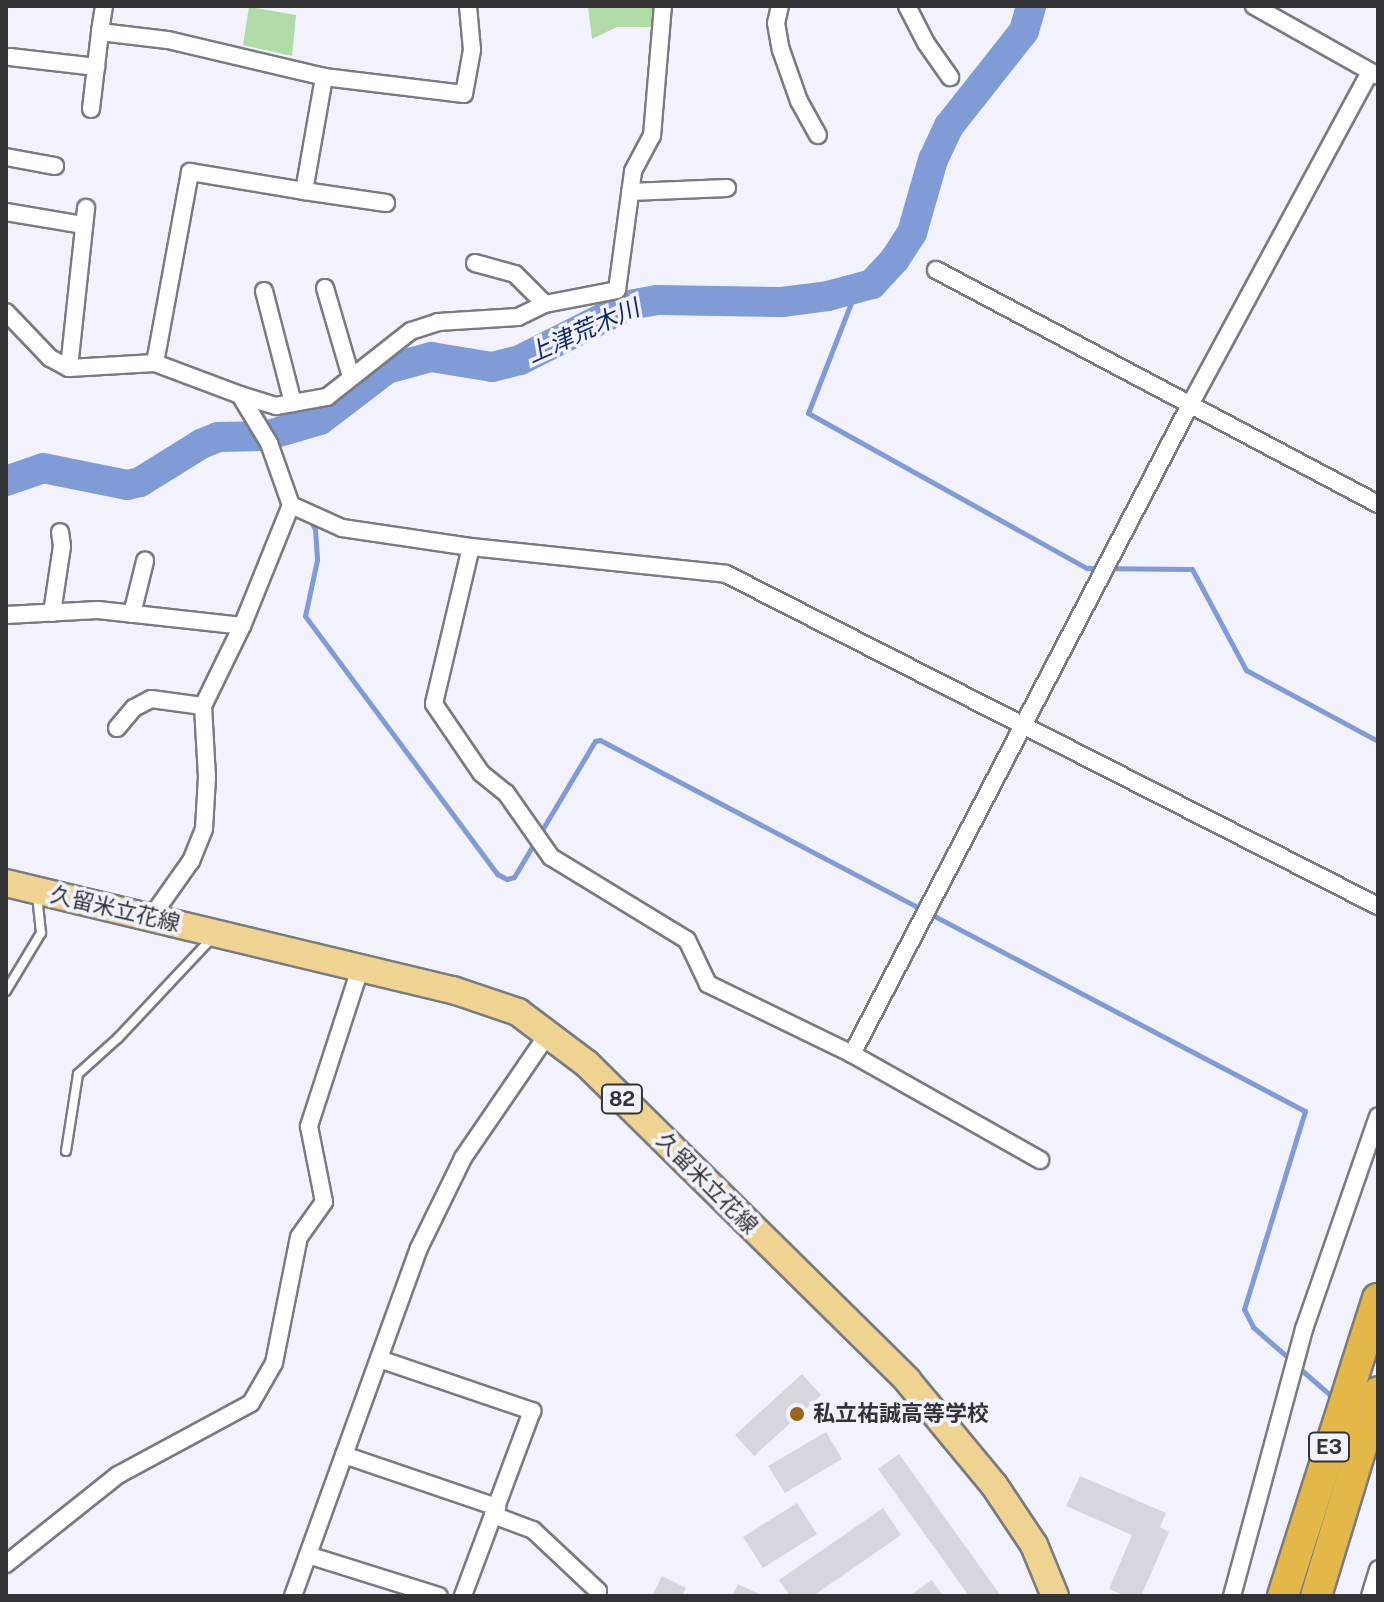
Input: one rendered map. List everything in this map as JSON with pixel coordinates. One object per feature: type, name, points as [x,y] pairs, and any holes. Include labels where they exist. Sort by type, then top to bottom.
[{"type":"highway","name":"E3","points":[[1283,1596],[1378,1299]]},
{"type":"highway","name":"E3","points":[[1316,1596],[1378,1392]]},
{"type":"main road","name":"久留米立花線","points":[[6,883],[453,990],[518,1012],[587,1064],[907,1380],[994,1485],[1034,1545],[1055,1596]]},
{"type":"street","points":[[91,109],[104,6]]},
{"type":"street","points":[[100,32],[168,40],[324,77],[464,94],[472,50],[468,6]]},
{"type":"street","points":[[6,312],[50,358],[69,368],[155,363],[276,406],[327,397],[411,331],[438,322],[518,317],[545,304],[617,290],[633,171],[652,136],[663,6]]},
{"type":"street","points":[[780,6],[776,23],[781,50],[799,101],[818,135]]},
{"type":"street","points":[[907,6],[926,43],[950,77]]},
{"type":"street","points":[[852,1054],[1191,403],[1374,74],[1262,8]]},
{"type":"street","points":[[10,57],[96,67]]},
{"type":"street","points":[[304,191],[324,77]]},
{"type":"street","points":[[6,157],[55,166]]},
{"type":"street","points":[[155,363],[190,172],[386,203]]},
{"type":"street","points":[[630,192],[727,188]]},
{"type":"street","points":[[6,212],[85,216],[69,368]]},
{"type":"street","points":[[475,263],[515,274],[545,304]]},
{"type":"street","points":[[936,270],[1378,504]]},
{"type":"street","points":[[325,288],[351,377]]},
{"type":"street","points":[[264,291],[293,403]]},
{"type":"street","points":[[152,916],[191,861],[204,829],[207,777],[203,706],[242,626],[291,505],[269,443],[240,395]]},
{"type":"street","points":[[291,505],[342,528],[471,547],[726,574],[1378,906]]},
{"type":"street","points":[[52,613],[62,546],[60,532]]},
{"type":"street","points":[[471,547],[434,704],[481,773],[506,793],[551,857],[687,940],[708,984],[852,1054],[1040,1160]]},
{"type":"street","points":[[132,614],[145,561]]},
{"type":"street","points":[[6,615],[98,610],[242,626]]},
{"type":"street","points":[[117,728],[134,708],[151,699],[203,706]]},
{"type":"street","points":[[6,1564],[118,1475],[251,1403],[274,1363],[299,1237],[324,1202],[309,1126],[360,969]]},
{"type":"street","points":[[293,1596],[419,1248],[463,1158],[548,1034]]},
{"type":"street","points":[[1232,1596],[1304,1329],[1378,1116]]},
{"type":"street","points":[[379,1359],[532,1411],[463,1596]]},
{"type":"street","points":[[344,1455],[495,1511],[533,1530],[598,1591],[597,1596]]},
{"type":"street","points":[[308,1555],[439,1596]]},
{"type":"street","points":[[1370,1596],[1378,1569]]},
{"type":"lane","points":[[6,991],[41,933],[36,891]]},
{"type":"lane","points":[[66,1151],[78,1074],[118,1038],[215,935]]},
{"type":"green space","points":[[588,6],[656,6],[653,27],[617,27],[592,39]]},
{"type":"green space","points":[[249,7],[296,15],[292,56],[243,45]]},
{"type":"building","points":[[802,1374],[821,1395],[754,1456],[735,1435]]},
{"type":"building","points":[[826,1432],[842,1459],[785,1493],[768,1466]]},
{"type":"building","points":[[899,1454],[1001,1596],[969,1596],[878,1469]]},
{"type":"building","points":[[1080,1476],[1166,1513],[1160,1527],[1169,1532],[1141,1596],[1125,1596],[1109,1589],[1132,1535],[1066,1506]]},
{"type":"building","points":[[797,1503],[817,1534],[763,1568],[743,1537]]},
{"type":"building","points":[[883,1508],[901,1535],[813,1596],[790,1596],[779,1580]]},
{"type":"building","points":[[662,1576],[686,1588],[682,1596],[652,1596]]},
{"type":"building","points":[[932,1580],[943,1596],[909,1596]]},
{"type":"building","points":[[738,1584],[763,1596],[732,1596]]},
{"type":"waterway","name":"上津荒木川","points":[[6,481],[43,468],[127,485],[140,482],[201,444],[218,437],[265,436],[320,420],[387,369],[431,357],[492,367],[520,360],[629,305],[657,300],[782,302],[828,296],[872,284],[895,259],[912,233],[933,160],[949,126],[1024,31],[1031,6]]},
{"type":"waterway","points":[[856,290],[808,413],[1087,568],[1192,569],[1246,670],[1378,741]]},
{"type":"waterway","points":[[310,520],[315,529],[317,560],[305,616],[497,874],[507,879],[514,877],[595,741],[600,740],[1305,1111],[1244,1309],[1253,1327],[1291,1360]]},
{"type":"waterway","points":[[1298,1367],[1336,1400]]},
{"type":"place","name":"私立祐誠高等学校","points":[[797,1414]]}]
